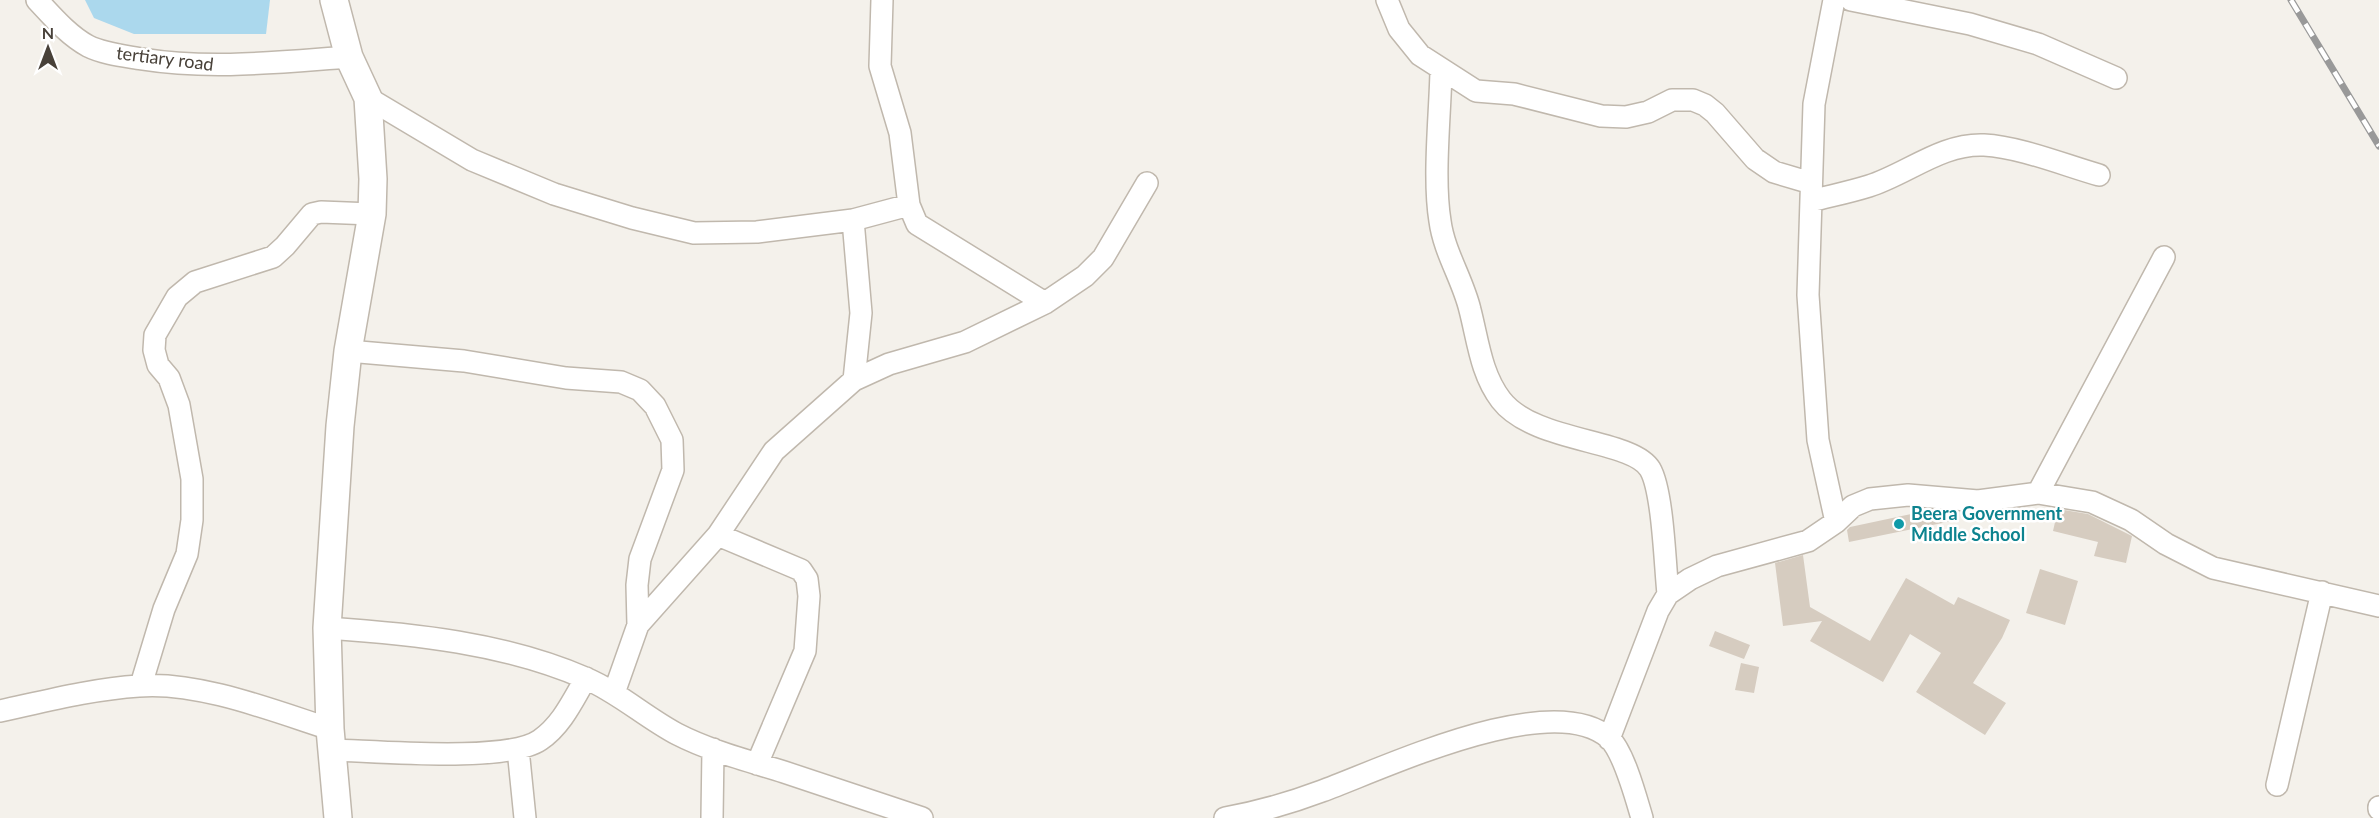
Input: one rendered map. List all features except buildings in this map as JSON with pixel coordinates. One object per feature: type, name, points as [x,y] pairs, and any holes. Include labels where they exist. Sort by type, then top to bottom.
[{"type":"street","name":"tertiary road","points":[[37,0],[57,22],[88,46],[118,55],[188,66],[231,66],[349,57]]},
{"type":"street","points":[[57,22],[61,0]]},
{"type":"street","points":[[334,0],[349,57],[368,98],[372,214],[348,351],[327,628],[331,739],[338,818]]},
{"type":"street","points":[[882,0],[880,66],[900,133],[909,205],[917,224],[1045,303]]},
{"type":"street","points":[[1387,0],[1399,29],[1420,55],[1441,71],[1476,91],[1515,94],[1601,116],[1626,117],[1648,112],[1672,100],[1693,100],[1705,105],[1715,113],[1735,133],[1755,159],[1811,192],[1869,186],[1912,169],[1936,154],[1960,147],[2000,147],[2099,175]]},
{"type":"street","points":[[1834,0],[1814,104],[1808,295],[1818,440],[1836,522]]},
{"type":"street","points":[[1851,0],[1971,24],[2038,44],[2116,78]]},
{"type":"street","points":[[1441,71],[1440,221],[1452,263],[1470,309],[1486,376],[1502,401],[1538,428],[1635,455],[1650,468],[1658,504],[1668,594]]},
{"type":"street","points":[[368,98],[472,160],[555,194],[658,225],[694,233],[758,232],[853,220],[909,205]]},
{"type":"street","points":[[638,625],[718,535],[774,451],[854,380],[889,364],[965,342],[1045,303],[1085,276],[1103,258],[1147,183]]},
{"type":"street","points":[[141,685],[164,609],[187,554],[192,520],[192,478],[178,405],[169,378],[159,365],[154,350],[155,335],[177,297],[195,282],[273,256],[285,246],[312,214],[321,212],[372,214]]},
{"type":"street","points":[[853,220],[861,313],[854,380]]},
{"type":"street","points":[[2038,493],[2164,257]]},
{"type":"street","points":[[348,351],[464,361],[566,378],[621,382],[640,390],[655,406],[672,440],[673,470],[640,560],[637,585],[638,625],[614,693]]},
{"type":"street","points":[[1609,739],[1620,716],[1658,611],[1668,594],[1690,579],[1717,566],[1808,541],[1836,522],[1853,506],[1870,499],[1908,495],[1978,501],[2038,493],[2092,502],[2131,520],[2166,544],[2213,568],[2379,606]]},
{"type":"street","points":[[718,535],[801,570],[807,579],[809,596],[806,651],[757,764]]},
{"type":"street","points":[[2277,785],[2322,592]]},
{"type":"street","points":[[327,628],[405,633],[505,651],[543,662],[586,678],[614,693],[677,734],[757,764],[922,818]]},
{"type":"street","points":[[0,711],[64,697],[141,685],[230,697],[331,739],[454,754],[518,748],[537,742],[551,732],[586,678]]},
{"type":"street","points":[[1226,818],[1258,812],[1309,796],[1450,743],[1507,726],[1550,722],[1582,723],[1609,739],[1617,752],[1642,818]]},
{"type":"street","points":[[518,748],[525,818]]},
{"type":"street","points":[[712,818],[713,748]]},
{"type":"water","points":[[85,0],[270,0],[266,34],[134,34],[94,18]]},
{"type":"railway","points":[[2291,0],[2379,146]]},
{"type":"place","name":"Beera Government Middle School","points":[[1899,524]]}]
